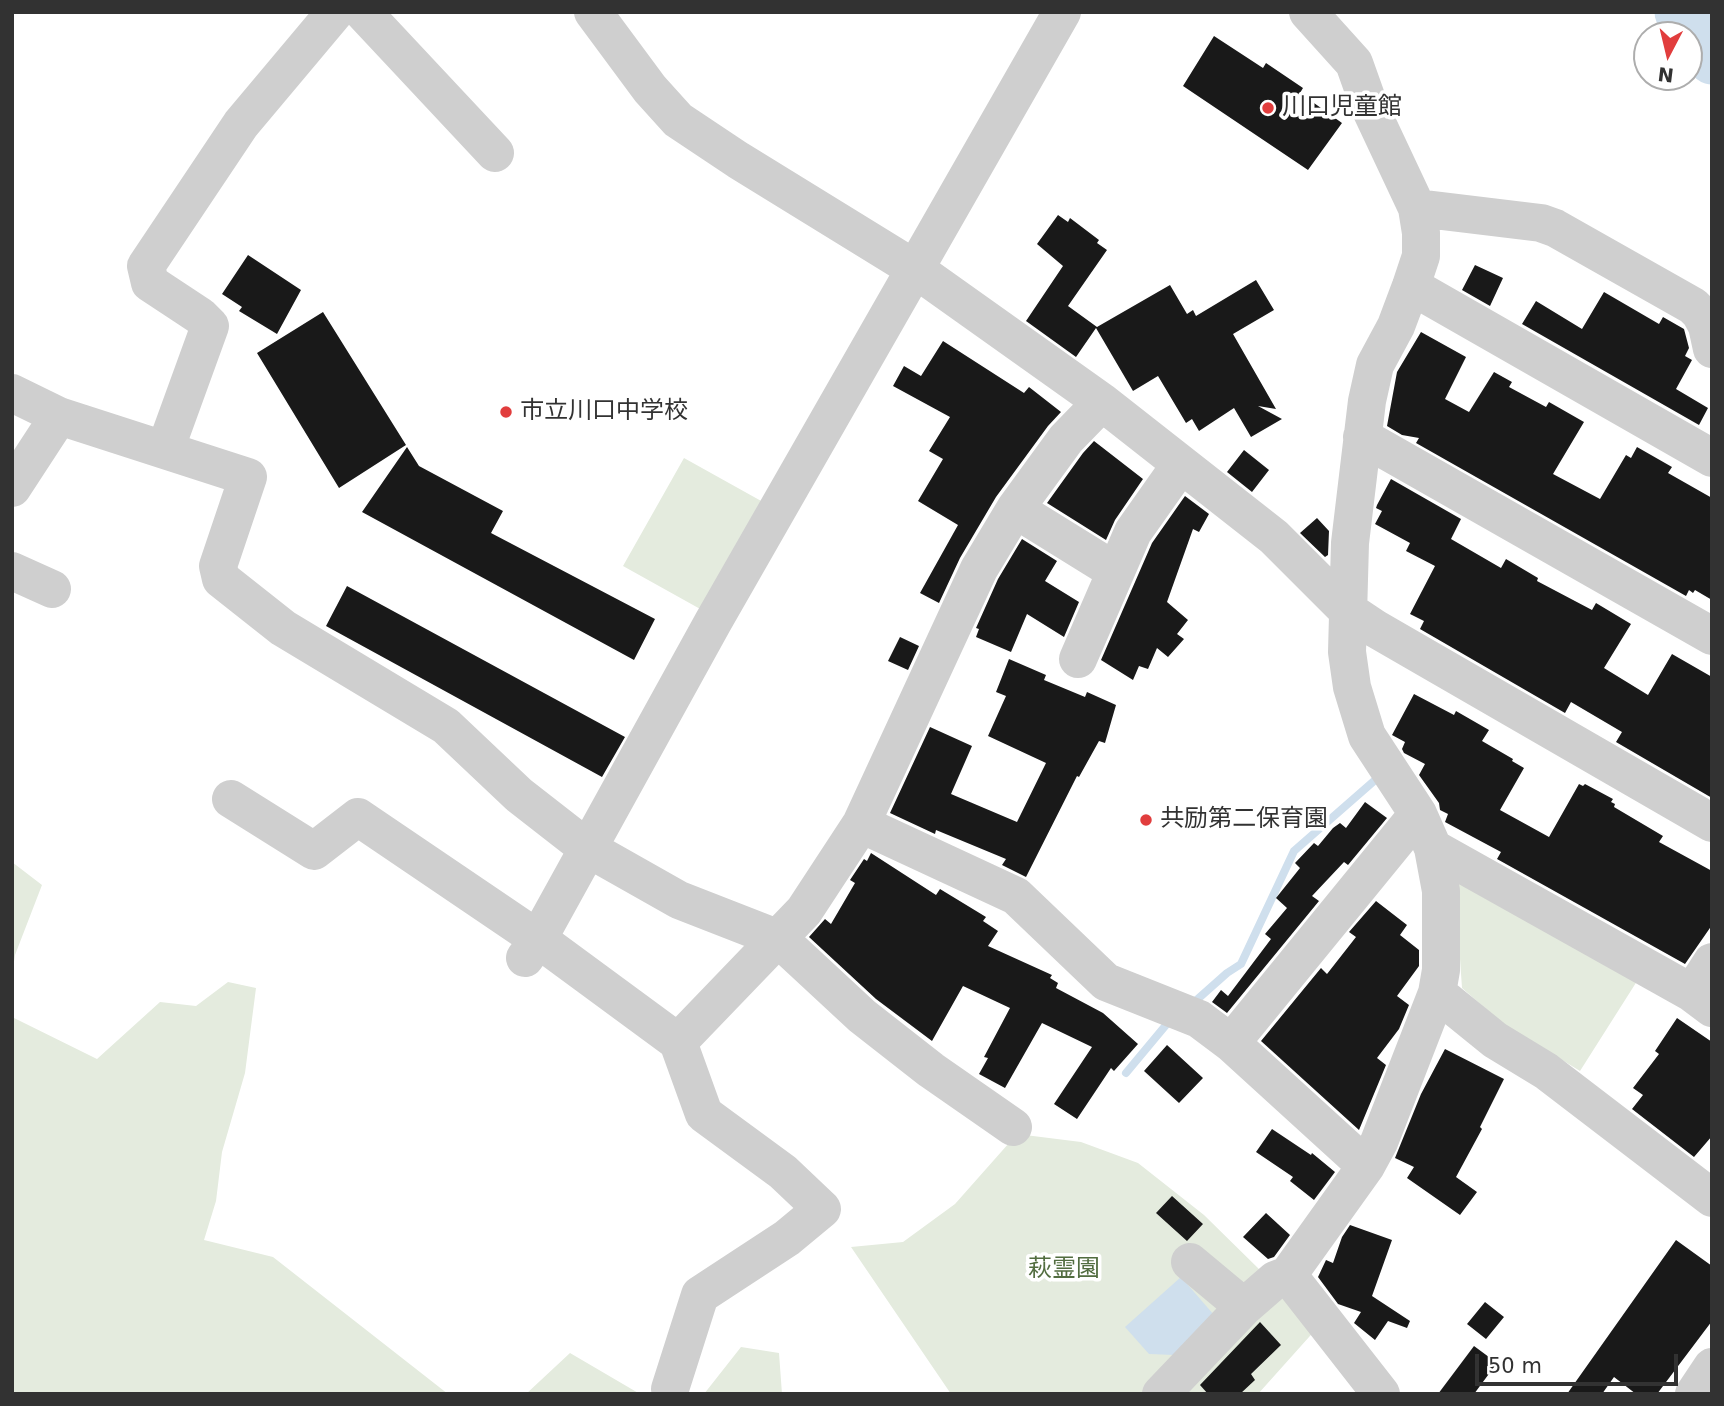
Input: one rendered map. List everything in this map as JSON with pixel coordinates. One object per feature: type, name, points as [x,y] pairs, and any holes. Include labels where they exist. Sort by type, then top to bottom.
[{"type":"street","points":[[165,450],[210,326],[200,316],[149,283],[146,266],[241,124],[335,12]]},
{"type":"street","points":[[363,12],[495,153]]},
{"type":"street","points":[[593,12],[650,89],[678,120],[915,269],[1102,402],[1274,537],[1346,609],[1388,636],[1712,823]]},
{"type":"street","points":[[531,948],[764,532],[1062,12]]},
{"type":"street","points":[[1164,1393],[1244,1307],[1275,1280],[1288,1275],[1366,1166],[1379,1142],[1437,993],[1441,970],[1441,891],[1433,848],[1418,814],[1367,736],[1350,675],[1347,652],[1346,609],[1355,489],[1367,401],[1376,365],[1396,326],[1421,256],[1421,233],[1416,208],[1370,108],[1354,63],[1308,12]]},
{"type":"street","points":[[1416,208],[1541,223],[1555,228],[1693,306],[1707,326],[1712,349]]},
{"type":"street","points":[[1411,286],[1712,458]]},
{"type":"street","points":[[12,393],[59,416],[248,477],[218,566],[221,579],[284,628],[446,726],[519,795],[587,848],[679,900],[779,939],[862,1016],[931,1070],[1013,1127]]},
{"type":"street","points":[[678,1042],[804,911],[861,824],[979,569],[1016,509],[1066,439],[1102,402]]},
{"type":"street","points":[[12,488],[59,416]]},
{"type":"street","points":[[1362,437],[1712,636]]},
{"type":"street","points":[[1078,659],[1133,532],[1181,464]]},
{"type":"street","points":[[1016,509],[1115,571]]},
{"type":"street","points":[[12,571],[52,589]]},
{"type":"street","points":[[231,799],[314,851],[358,817],[531,948],[678,1042],[704,1114],[783,1172],[822,1209],[787,1238],[700,1295],[670,1389]]},
{"type":"street","points":[[1231,1043],[1418,814]]},
{"type":"street","points":[[861,824],[1016,896],[1106,982],[1199,1019],[1231,1043],[1366,1166]]},
{"type":"street","points":[[1433,848],[1705,988]]},
{"type":"street","points":[[1437,993],[1495,1040],[1546,1071],[1705,1180]]},
{"type":"street","points":[[1190,1262],[1244,1307]]},
{"type":"street","points":[[1288,1275],[1381,1394]]},
{"type":"street","points":[[1694,1394],[1712,1367]]},
{"type":"green space","points":[[684,458],[763,502],[702,610],[623,566]]},
{"type":"green space","points":[[1446,855],[1646,967],[1580,1071],[1502,1023],[1462,988],[1455,886]]},
{"type":"green space","points":[[12,862],[42,885],[15,955],[12,975]]},
{"type":"green space","points":[[228,982],[256,988],[245,1073],[222,1152],[216,1201],[204,1240],[273,1257],[448,1394],[12,1394],[12,1017],[97,1059],[160,1002],[196,1006]]},
{"type":"green space","name":"萩霊園","points":[[1017,1134],[1081,1142],[1138,1163],[1204,1215],[1318,1327],[1258,1394],[951,1394],[851,1247],[903,1242],[955,1204]]},
{"type":"green space","points":[[741,1347],[779,1353],[782,1394],[704,1394]]},
{"type":"green space","points":[[570,1353],[640,1394],[526,1394]]},
{"type":"water","points":[[1181,1277],[1214,1315],[1174,1355],[1149,1354],[1125,1327]]},
{"type":"building","name":"川口児童館","points":[[1214,36],[1263,68],[1266,63],[1303,88],[1300,93],[1342,123],[1308,170],[1183,86]]},
{"type":"building","points":[[1058,215],[1068,222],[1070,218],[1099,240],[1097,243],[1107,250],[1068,306],[1097,327],[1170,285],[1187,314],[1193,310],[1196,316],[1256,280],[1274,310],[1233,334],[1276,409],[1258,406],[1282,419],[1251,437],[1234,408],[1199,431],[1192,419],[1186,423],[1158,376],[1133,391],[1096,328],[1076,357],[1026,321],[1063,266],[1037,244]]},
{"type":"building","points":[[248,255],[301,290],[277,334],[239,311],[242,307],[222,294]]},
{"type":"building","points":[[1475,265],[1503,278],[1490,306],[1462,290]]},
{"type":"building","points":[[1604,292],[1659,324],[1663,317],[1684,329],[1689,348],[1685,356],[1692,360],[1676,389],[1708,408],[1699,425],[1522,324],[1536,301],[1582,329]]},
{"type":"building","points":[[323,312],[406,445],[339,488],[257,353]]},
{"type":"building","points":[[1421,332],[1466,357],[1445,399],[1469,412],[1494,372],[1512,382],[1509,387],[1546,407],[1549,402],[1584,422],[1553,474],[1600,499],[1626,455],[1631,458],[1637,447],[1672,467],[1668,473],[1712,498],[1712,600],[1695,590],[1693,593],[1689,590],[1686,596],[1416,443],[1419,438],[1402,435],[1387,426],[1397,372]]},
{"type":"building","points":[[943,341],[1024,393],[1029,387],[1061,412],[996,497],[960,558],[939,603],[920,593],[958,525],[918,501],[943,459],[929,451],[950,417],[893,386],[904,366],[921,376]]},
{"type":"building","points":[[1094,441],[1143,479],[1115,520],[1106,540],[1047,503]]},
{"type":"building","points":[[407,447],[419,466],[503,511],[491,533],[655,619],[634,660],[362,512]]},
{"type":"building","points":[[1244,450],[1269,470],[1252,492],[1227,472]]},
{"type":"building","points":[[1391,479],[1461,519],[1451,539],[1501,568],[1506,559],[1538,578],[1537,581],[1592,610],[1596,603],[1631,624],[1604,668],[1648,695],[1672,654],[1712,677],[1712,798],[1616,742],[1622,732],[1571,702],[1565,713],[1420,629],[1424,621],[1410,614],[1435,566],[1406,551],[1410,543],[1375,524],[1382,511],[1376,508],[1377,505]]},
{"type":"building","points":[[1185,496],[1209,514],[1199,532],[1193,529],[1167,602],[1188,620],[1177,634],[1184,639],[1168,657],[1157,648],[1148,669],[1139,666],[1133,680],[1101,660],[1152,543]]},
{"type":"building","points":[[1317,518],[1329,531],[1328,555],[1325,557],[1300,533]]},
{"type":"building","points":[[1022,539],[1057,561],[1045,581],[1079,602],[1064,637],[1027,614],[1011,652],[976,637],[979,629],[976,628],[998,579]]},
{"type":"building","points":[[347,586],[625,737],[602,777],[326,626]]},
{"type":"building","points":[[900,637],[919,646],[908,670],[888,661]]},
{"type":"building","points":[[1009,659],[1046,675],[1044,680],[1085,697],[1087,692],[1116,705],[1105,743],[1099,741],[1079,777],[1077,776],[1026,877],[1002,865],[1006,859],[936,830],[935,834],[890,813],[930,727],[972,746],[951,794],[1017,822],[1046,763],[988,736],[1006,696],[996,692]]},
{"type":"building","points":[[1414,694],[1454,715],[1456,711],[1489,730],[1482,741],[1524,768],[1500,810],[1549,837],[1579,784],[1585,784],[1613,799],[1611,802],[1615,804],[1614,807],[1663,836],[1659,842],[1712,871],[1712,925],[1685,964],[1497,859],[1501,852],[1445,822],[1448,814],[1440,810],[1439,803],[1419,775],[1425,764],[1404,753],[1402,749],[1405,742],[1392,735]]},
{"type":"building","points":[[1365,802],[1387,818],[1348,865],[1344,862],[1312,896],[1319,901],[1227,1013],[1212,1002],[1221,990],[1228,996],[1271,939],[1265,934],[1287,908],[1276,898],[1300,868],[1295,863],[1314,843],[1318,846],[1340,823],[1346,828]]},
{"type":"building","points":[[871,853],[936,895],[940,889],[986,917],[983,921],[998,931],[988,946],[1052,975],[1050,978],[1058,983],[1056,988],[1103,1013],[1138,1044],[1114,1071],[1111,1068],[1077,1119],[1054,1104],[1092,1047],[1042,1023],[1005,1088],[979,1074],[988,1058],[984,1057],[1010,1008],[963,986],[932,1041],[876,999],[809,937],[825,919],[831,924],[855,883],[850,880]]},
{"type":"building","points":[[1376,901],[1407,925],[1400,935],[1419,950],[1419,966],[1397,996],[1409,1005],[1399,1029],[1377,1058],[1386,1065],[1359,1130],[1261,1041],[1321,968],[1327,974],[1356,937],[1349,932]]},
{"type":"building","points":[[1677,1018],[1712,1042],[1712,1136],[1694,1157],[1632,1109],[1643,1095],[1633,1088],[1659,1054],[1655,1051]]},
{"type":"building","points":[[1167,1045],[1203,1078],[1179,1103],[1144,1071]]},
{"type":"building","points":[[1445,1049],[1504,1079],[1480,1127],[1482,1129],[1456,1177],[1477,1192],[1460,1215],[1407,1178],[1414,1167],[1395,1158],[1421,1094]]},
{"type":"building","points":[[1272,1129],[1311,1155],[1312,1153],[1335,1172],[1314,1200],[1290,1181],[1293,1177],[1256,1152]]},
{"type":"building","points":[[1172,1196],[1203,1224],[1187,1241],[1156,1213]]},
{"type":"building","points":[[1266,1213],[1290,1235],[1274,1257],[1268,1259],[1243,1237]]},
{"type":"building","points":[[1350,1225],[1392,1240],[1372,1296],[1410,1321],[1407,1328],[1388,1321],[1375,1340],[1354,1323],[1361,1312],[1338,1304],[1318,1277],[1326,1260],[1333,1263],[1342,1237]]},
{"type":"building","points":[[1676,1240],[1712,1266],[1712,1321],[1657,1394],[1636,1394],[1614,1377],[1602,1394],[1567,1394]]},
{"type":"building","points":[[1485,1302],[1504,1317],[1486,1339],[1467,1324]]},
{"type":"building","points":[[1260,1322],[1281,1345],[1251,1374],[1255,1380],[1240,1394],[1208,1394],[1200,1385]]},
{"type":"building","points":[[1474,1346],[1497,1363],[1474,1394],[1438,1394]]},
{"type":"waterway","points":[[1679,12],[1694,27],[1712,60]]},
{"type":"waterway","points":[[1191,1005],[1241,964],[1294,851],[1374,781]]},
{"type":"waterway","points":[[1126,1073],[1171,1019]]},
{"type":"place","name":"川口児童館","points":[[1268,108]]},
{"type":"place","name":"市立川口中学校","points":[[506,412]]},
{"type":"place","name":"共励第二保育園","points":[[1146,820]]}]
